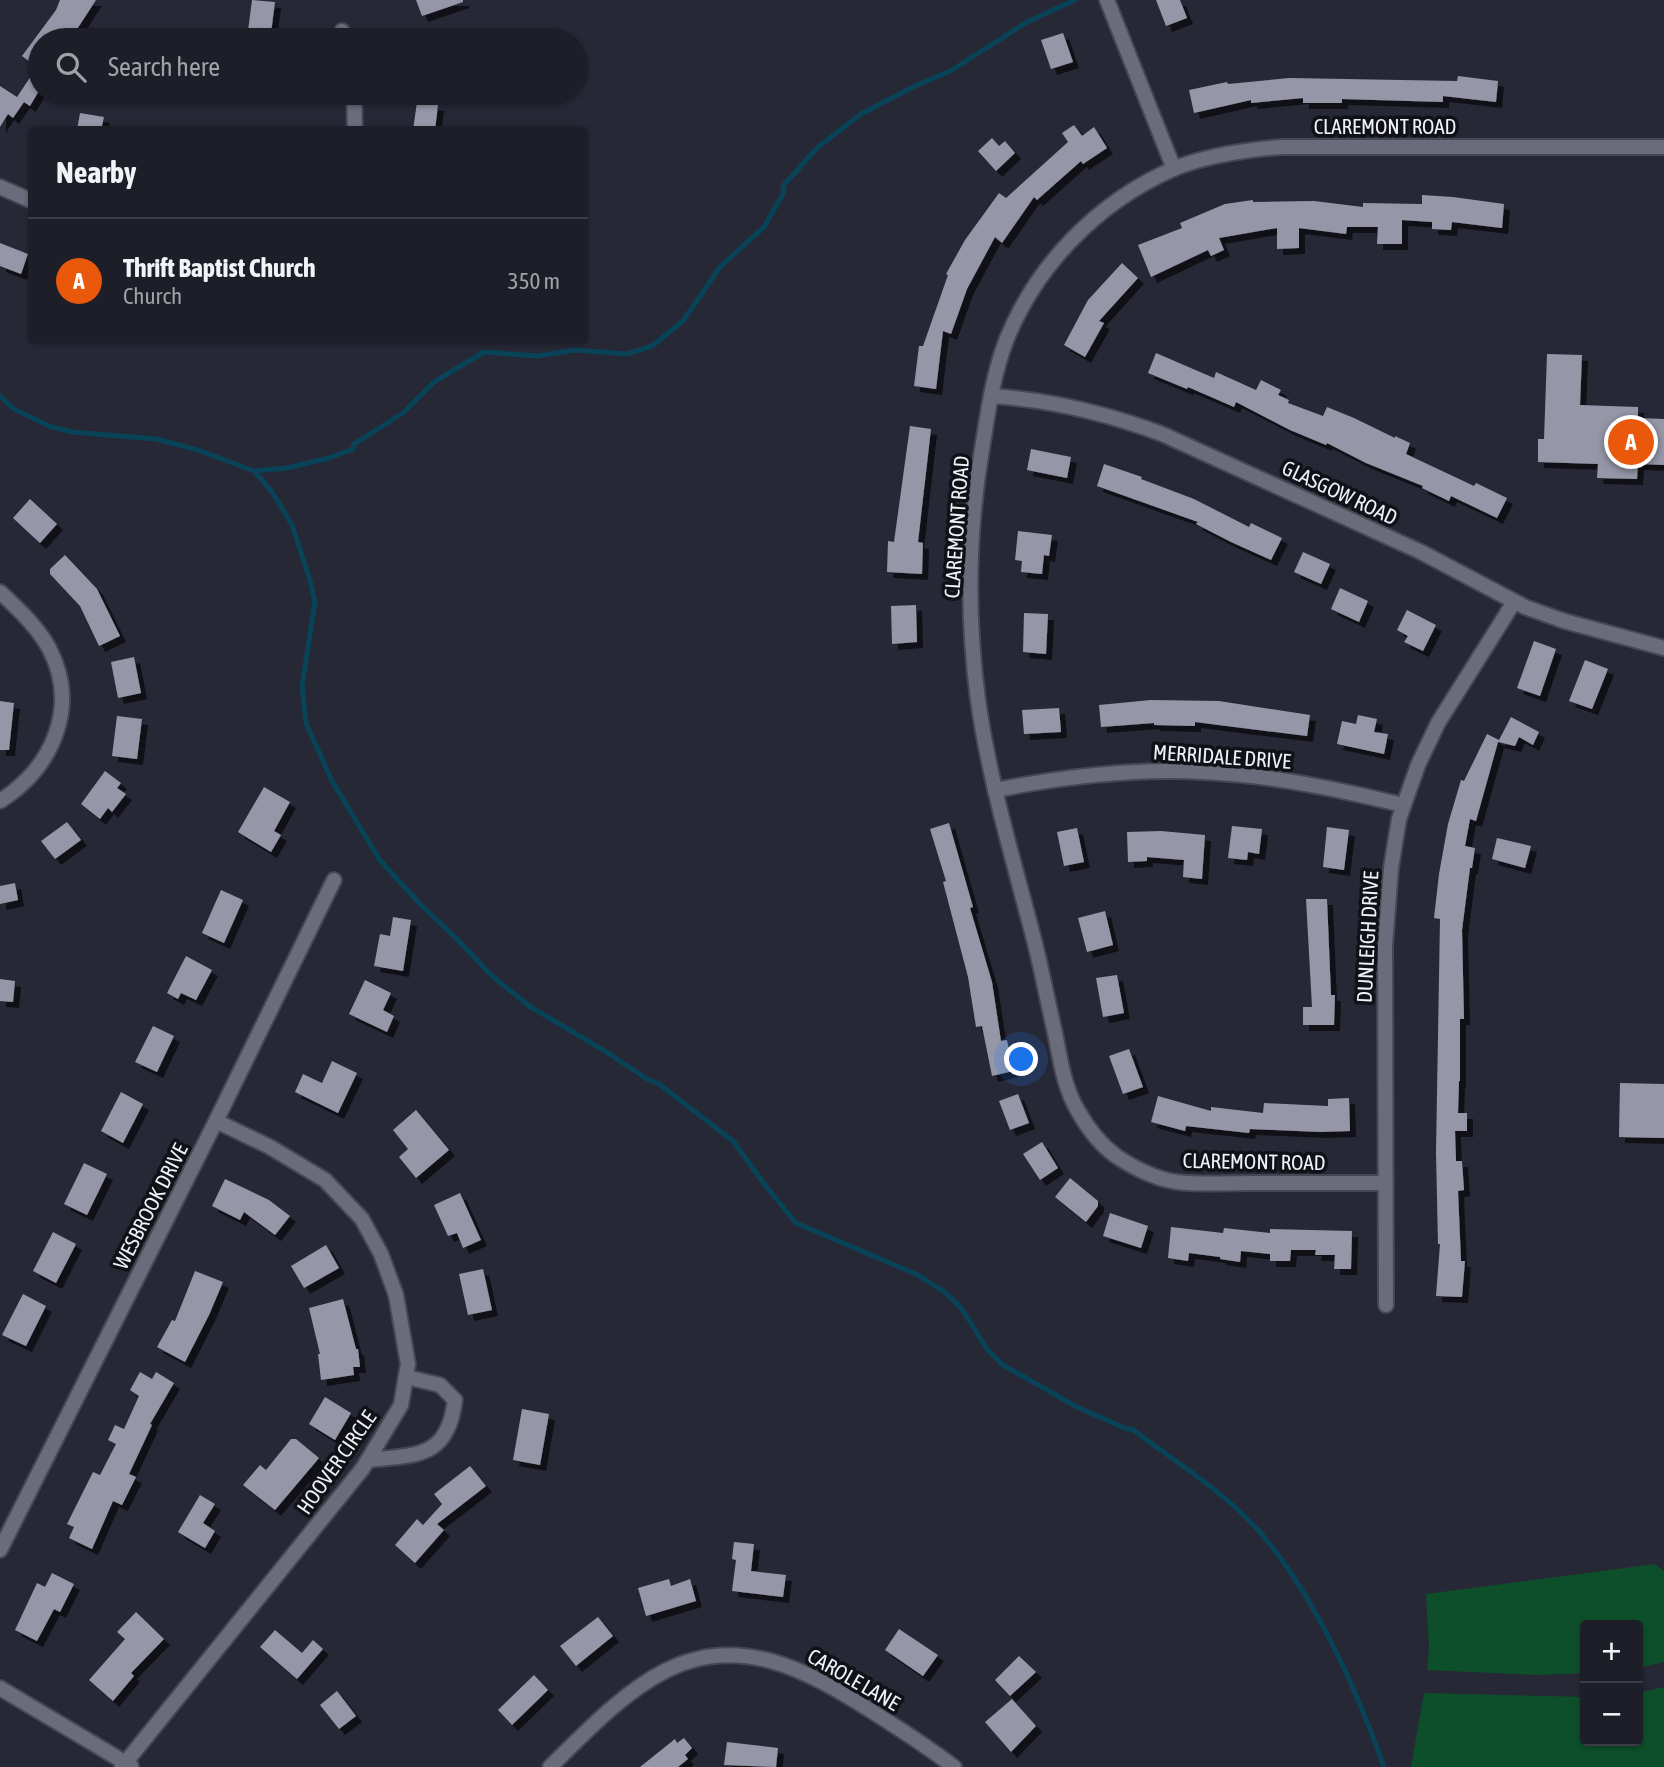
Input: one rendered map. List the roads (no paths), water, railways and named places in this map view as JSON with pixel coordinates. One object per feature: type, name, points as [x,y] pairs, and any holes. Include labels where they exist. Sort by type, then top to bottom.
[{"type":"street","points":[[1107,0],[1174,169]]},
{"type":"street","points":[[354,105],[355,126]]},
{"type":"street","name":"CLAREMONT ROAD","points":[[1385,1183],[1178,1182],[1144,1172],[1116,1155],[1105,1146],[1078,1112],[1060,1060],[1038,957],[995,790],[978,698],[970,591],[976,480],[991,396],[1006,342],[1016,319],[1048,266],[1087,225],[1115,202],[1174,169],[1199,160],[1281,147],[1664,147]]},
{"type":"street","points":[[0,187],[28,199]]},
{"type":"street","name":"GLASGOW ROAD","points":[[991,396],[1028,398],[1076,407],[1162,434],[1421,552],[1514,602],[1564,621],[1664,648]]},
{"type":"street","points":[[0,592],[36,628],[50,649],[58,671],[61,696],[57,731],[49,752],[22,786],[0,801]]},
{"type":"street","name":"DUNLEIGH DRIVE","points":[[1386,1305],[1387,906],[1391,868],[1403,805],[1438,723],[1514,602]]},
{"type":"street","name":"MERRIDALE DRIVE","points":[[995,790],[1066,777],[1203,772],[1308,784],[1403,805]]},
{"type":"street","name":"WESBROOK DRIVE","points":[[0,1550],[334,880]]},
{"type":"street","name":"HOOVER CIRCLE","points":[[126,1766],[368,1460],[401,1405],[408,1364],[396,1295],[382,1254],[362,1219],[325,1181],[270,1147],[216,1121]]},
{"type":"street","points":[[368,1460],[411,1455],[440,1444],[453,1421],[455,1400],[440,1385],[406,1377]]},
{"type":"street","name":"CAROLE LANE","points":[[550,1767],[611,1709],[650,1680],[682,1664],[726,1656],[754,1657],[805,1672],[891,1723],[954,1767]]},
{"type":"street","points":[[0,1688],[126,1766]]},
{"type":"waterway","points":[[0,396],[14,409],[49,426],[72,432],[156,439],[198,450],[254,471],[287,468],[353,449],[354,444],[403,413],[434,382],[484,352],[538,356],[575,350],[627,354],[652,346],[683,321],[720,267],[764,227],[784,192],[783,186],[817,148],[861,114],[952,70],[1027,22],[1075,0]]},
{"type":"waterway","points":[[254,471],[272,492],[292,525],[315,602],[302,686],[306,723],[332,781],[379,859],[490,974],[529,1006],[659,1084],[733,1141],[796,1223],[918,1275],[946,1293],[962,1309],[987,1349],[1003,1365],[1077,1407],[1132,1429],[1229,1501],[1277,1554],[1314,1611],[1346,1673],[1384,1767]]},
{"type":"place","name":"Thrift Baptist Church","points":[[1631,442]]}]
